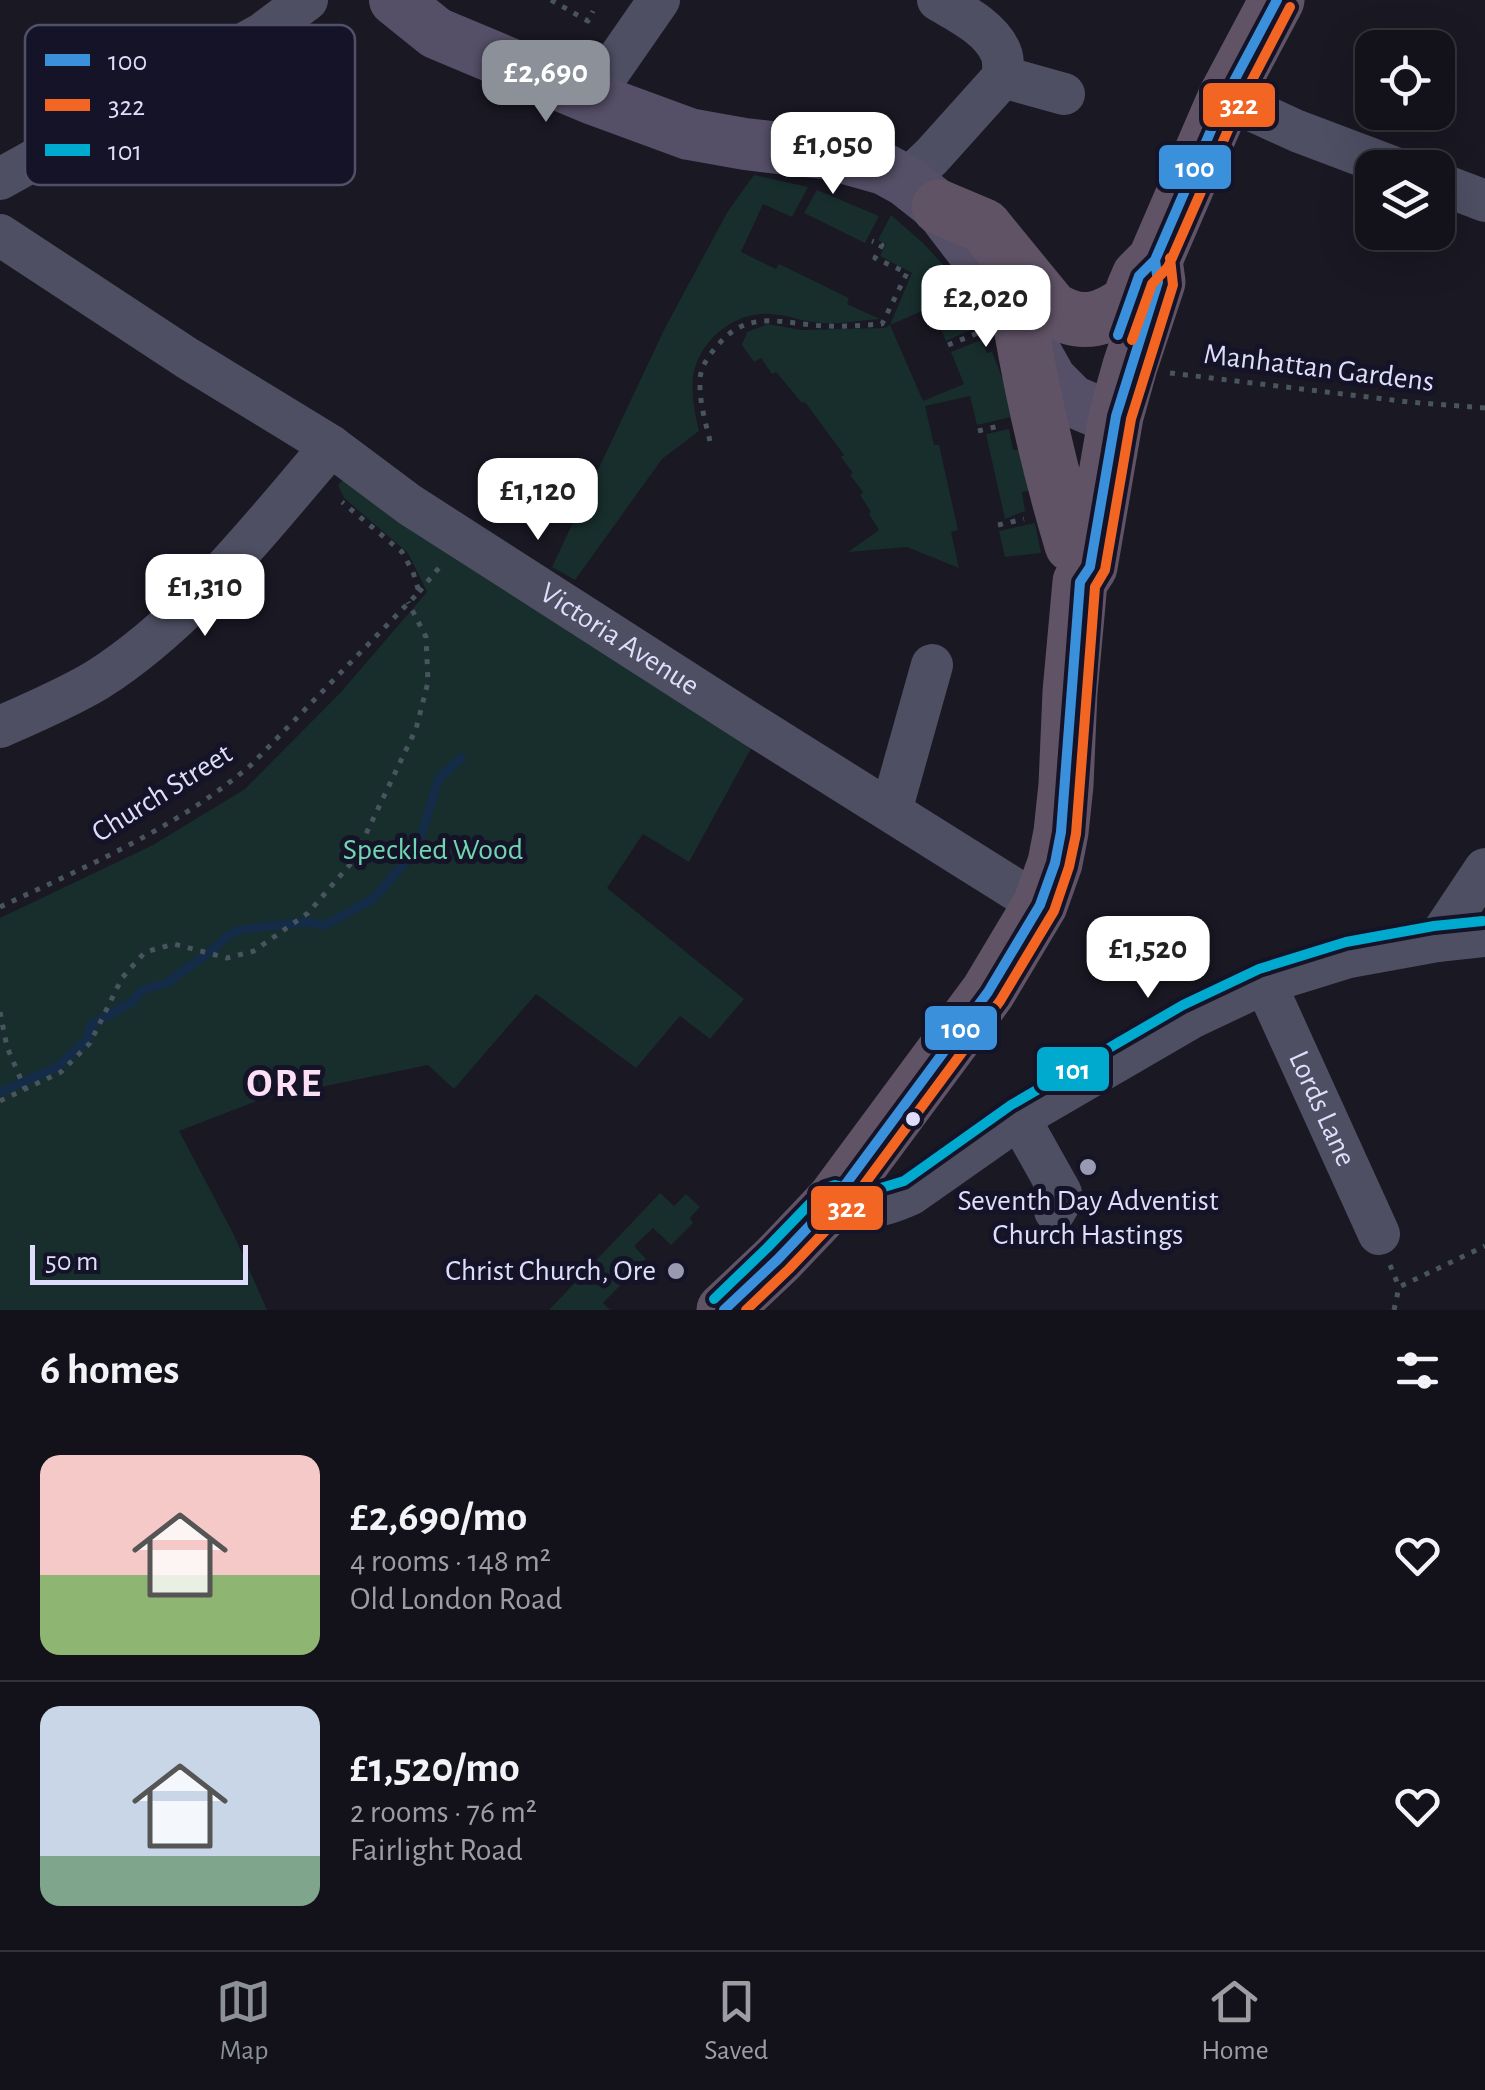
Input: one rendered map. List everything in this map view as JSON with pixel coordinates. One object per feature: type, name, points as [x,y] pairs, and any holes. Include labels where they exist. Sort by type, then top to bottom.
[{"type":"highway","points":[[1062,548],[1109,432],[1142,281],[1226,98],[1278,0]]},
{"type":"highway","points":[[923,194],[984,226],[1051,308],[1065,318],[1088,320],[1112,315],[1142,281]]},
{"type":"highway","points":[[724,1310],[834,1200],[988,992],[1040,904],[1056,863],[1066,785],[1070,692],[1062,548],[1034,401],[1001,330]]},
{"type":"main road","points":[[395,0],[436,33],[689,134],[831,154],[884,169],[923,194],[995,283],[1001,330],[1109,432]]},
{"type":"street","points":[[274,25],[307,0]]},
{"type":"street","points":[[591,98],[659,0]]},
{"type":"street","points":[[923,194],[1003,77],[1003,56],[992,38],[938,0]]},
{"type":"street","points":[[1003,77],[1064,94]]},
{"type":"street","points":[[1226,98],[1297,132],[1355,153]]},
{"type":"street","points":[[0,179],[25,165]]},
{"type":"street","points":[[1455,189],[1485,200]]},
{"type":"street","name":"Victoria Avenue","points":[[0,235],[331,446],[424,514],[1040,904]]},
{"type":"street","points":[[0,727],[97,680],[160,633],[280,508],[331,446]]},
{"type":"street","points":[[891,811],[932,665]]},
{"type":"street","points":[[1436,940],[1485,870]]},
{"type":"street","points":[[834,1200],[870,1208],[911,1194],[1020,1118],[1191,1018],[1266,983],[1349,956],[1436,940],[1485,936]]},
{"type":"street","name":"Lords Lane","points":[[1266,983],[1379,1234]]},
{"type":"street","points":[[1020,1118],[1060,1192],[1061,1202],[1055,1211]]},
{"type":"path","points":[[554,1],[588,21],[593,11]]},
{"type":"path","points":[[710,442],[701,403],[700,375],[708,357],[742,324],[769,319],[801,325],[882,324],[907,273],[875,258],[882,245],[872,240]]},
{"type":"path","points":[[948,346],[1001,330]]},
{"type":"path","name":"Manhattan Gardens","points":[[1166,372],[1485,408]]},
{"type":"path","points":[[0,1101],[61,1072],[90,1043],[122,978],[145,952],[174,944],[227,958],[254,951],[308,913],[353,860],[416,729],[428,682],[426,637],[408,602],[418,592],[402,552],[334,496],[303,478]]},
{"type":"path","points":[[998,524],[1062,548]]},
{"type":"path","name":"Church Street","points":[[0,907],[128,847],[225,788],[408,602]]},
{"type":"path","points":[[0,1012],[7,1047],[26,1089]]},
{"type":"path","points":[[1394,1310],[1399,1287],[1485,1246]]},
{"type":"green space","points":[[754,175],[808,187],[792,217],[763,204],[741,252],[776,269],[779,264],[849,298],[847,304],[880,319],[825,323],[758,314],[720,331],[702,352],[693,377],[699,431],[662,459],[575,580],[552,567],[665,328],[728,211]]},
{"type":"green space","points":[[817,190],[879,216],[865,243],[804,213]]},
{"type":"green space","points":[[891,215],[957,280],[981,325],[946,341],[931,307],[890,325],[912,273],[880,256],[886,244],[878,240]]},
{"type":"green space","points":[[768,324],[801,330],[890,325],[923,401],[964,384],[951,352],[981,340],[987,353],[992,352],[1005,385],[1011,417],[977,425],[970,396],[925,406],[934,445],[939,445],[958,530],[951,532],[959,568],[907,547],[848,552],[879,530],[860,495],[863,492],[850,475],[853,473],[841,457],[844,455],[805,402],[776,372],[772,374],[761,358],[754,362],[742,345],[747,332]]},
{"type":"green space","points":[[1009,429],[1013,450],[1021,450],[1030,490],[1022,492],[1025,511],[1005,519],[986,434]]},
{"type":"green space","name":"Speckled Wood","points":[[345,478],[753,745],[689,862],[643,834],[607,888],[744,999],[710,1039],[680,1016],[636,1068],[536,994],[454,1089],[428,1065],[262,1099],[179,1131],[233,1233],[267,1310],[0,1310],[0,918],[153,845],[245,789],[341,692],[427,592],[408,553],[344,498],[338,485]]},
{"type":"green space","points":[[1035,523],[1041,553],[1005,557],[999,531]]},
{"type":"green space","points":[[660,1193],[674,1206],[686,1194],[700,1207],[690,1218],[693,1223],[671,1245],[653,1228],[634,1246],[646,1259],[603,1303],[610,1310],[549,1310]]},
{"type":"waterway","points":[[0,1092],[56,1068],[87,1040],[91,1025],[132,1002],[142,990],[167,983],[227,936],[240,930],[305,922],[325,925],[373,899],[417,849],[439,778],[461,758]]},
{"type":"transit line","name":"100","points":[[1118,335],[1139,276],[1155,260],[1225,98],[1277,0]]},
{"type":"transit line","name":"322","points":[[1132,340],[1152,284],[1168,267],[1239,105],[1290,7]]},
{"type":"transit line","name":"322","points":[[746,1310],[846,1209],[1000,1001],[1054,911],[1076,834],[1095,587],[1105,570],[1131,419],[1173,285],[1170,258]]},
{"type":"transit line","name":"100","points":[[724,1310],[834,1200],[988,992],[1040,905],[1061,832],[1080,582],[1090,567],[1116,416],[1158,282],[1155,260]]},
{"type":"transit line","name":"101","points":[[714,1299],[825,1188],[835,1185],[871,1191],[904,1181],[1011,1105],[1183,1005],[1259,969],[1346,942],[1483,921]]},
{"type":"place","name":"Seventh Day Adventist Church Hastings","points":[[1088,1167]]},
{"type":"place","name":"Christ Church, Ore","points":[[676,1271]]},
{"type":"district","name":"ORE","points":[[285,1084]]}]
